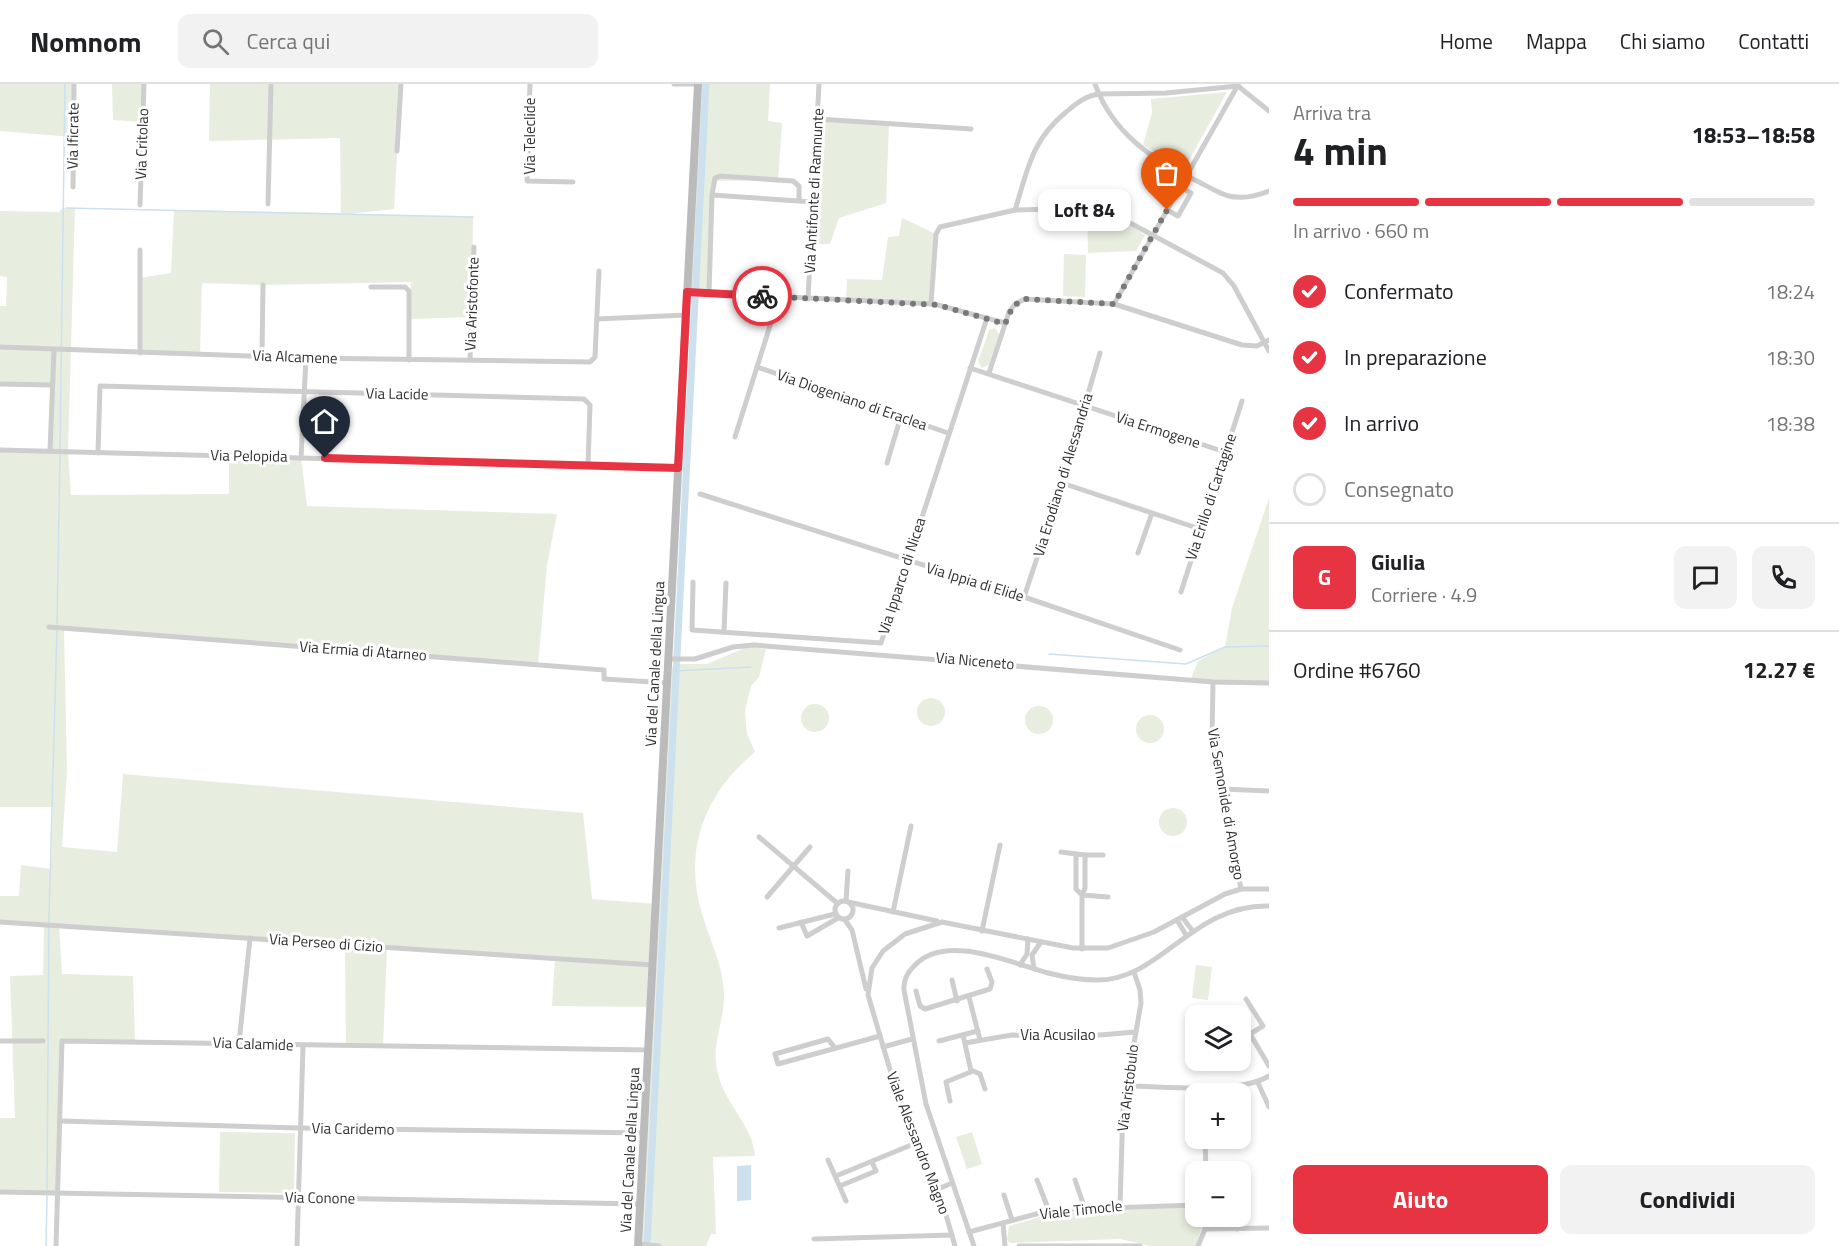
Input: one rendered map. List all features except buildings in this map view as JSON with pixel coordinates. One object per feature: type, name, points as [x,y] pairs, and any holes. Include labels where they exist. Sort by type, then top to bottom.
[{"type":"street","name":"Via Ificrate","points":[[73,187],[74,84]]},
{"type":"street","name":"Via Critolao","points":[[140,205],[144,84]]},
{"type":"street","points":[[268,204],[271,84]]},
{"type":"street","points":[[397,151],[401,84]]},
{"type":"street","name":"Via Teleclide","points":[[530,84],[528,181],[573,182]]},
{"type":"street","points":[[674,84],[698,84]]},
{"type":"street","name":"Via del Canale della Lingua","points":[[640,1245],[640,1203],[668,683],[672,659],[678,468],[689,292],[698,84]]},
{"type":"street","name":"Via Antifonte di Ramnunte","points":[[808,299],[819,84]]},
{"type":"street","points":[[1095,84],[1114,122],[1131,141],[1186,176],[1232,197],[1248,197],[1269,191]]},
{"type":"street","points":[[1114,304],[1239,85]]},
{"type":"street","points":[[1015,210],[1035,148],[1042,134],[1079,102],[1098,94],[1166,93],[1239,85],[1269,111]]},
{"type":"street","points":[[818,119],[970,129]]},
{"type":"street","points":[[705,293],[715,178],[724,176],[794,181],[799,186],[800,200]]},
{"type":"street","points":[[1167,210],[1178,216],[1191,193],[1180,187]]},
{"type":"street","points":[[712,195],[813,202]]},
{"type":"street","points":[[931,304],[937,230],[942,226],[1015,210],[1095,208],[1153,235],[1225,274],[1267,342],[1269,351]]},
{"type":"street","name":"Via Aristofonte","points":[[470,360],[474,247]]},
{"type":"street","points":[[140,250],[140,353]]},
{"type":"street","points":[[599,271],[597,319],[686,315]]},
{"type":"street","points":[[262,355],[263,285]]},
{"type":"street","points":[[371,287],[405,287],[410,291],[409,360]]},
{"type":"street","points":[[689,292],[931,304],[1005,324]]},
{"type":"street","points":[[735,436],[779,297]]},
{"type":"street","points":[[989,373],[1013,306],[1025,299],[1114,304],[1242,345],[1267,342]]},
{"type":"street","name":"Via Ipparco di Nicea","points":[[693,582],[692,630],[881,644],[948,432],[987,318]]},
{"type":"street","name":"Via Alcamene","points":[[0,347],[54,351],[306,358],[590,362],[595,358],[597,319]]},
{"type":"street","points":[[50,451],[51,385],[55,379],[54,351]]},
{"type":"street","name":"Via Erodiano di Alessandria","points":[[1024,597],[1062,483],[1100,352]]},
{"type":"street","points":[[301,458],[306,358]]},
{"type":"street","name":"Via Diogeniano di Eraclea","points":[[757,367],[948,432]]},
{"type":"street","name":"Via Ermogene","points":[[970,368],[1225,452]]},
{"type":"street","points":[[0,384],[51,385]]},
{"type":"street","name":"Via Lacide","points":[[98,453],[100,386],[584,399],[590,406],[588,465]]},
{"type":"street","name":"Via Erillo di Cartagine","points":[[1181,592],[1242,401]]},
{"type":"street","points":[[887,463],[901,417]]},
{"type":"street","name":"Via Pelopida","points":[[0,450],[678,468]]},
{"type":"street","points":[[1062,483],[1200,529]]},
{"type":"street","name":"Via Ippia di Elide","points":[[700,494],[1024,597],[1180,650]]},
{"type":"street","points":[[1138,553],[1152,513]]},
{"type":"street","points":[[724,632],[726,583]]},
{"type":"street","name":"Via Ermia di Atarneo","points":[[50,627],[604,670],[604,679],[668,683]]},
{"type":"street","points":[[879,653],[881,644]]},
{"type":"street","name":"Via Niceneto","points":[[672,659],[698,658],[746,645],[879,653],[1213,682],[1269,683]]},
{"type":"street","name":"Via Semonide di Amorgo","points":[[1213,682],[1212,737],[1241,889]]},
{"type":"street","points":[[1222,789],[1269,791]]},
{"type":"street","points":[[893,912],[911,826]]},
{"type":"street","points":[[759,837],[837,903],[847,902],[982,931],[1082,949],[1116,946],[1144,937],[1216,898],[1241,889],[1269,889]]},
{"type":"street","points":[[982,931],[1000,845]]},
{"type":"street","points":[[767,897],[810,847]]},
{"type":"street","points":[[1061,852],[1103,855]]},
{"type":"street","points":[[1076,854],[1076,889],[1082,895],[1108,897]]},
{"type":"street","points":[[1082,949],[1085,855]]},
{"type":"street","points":[[845,920],[849,918],[853,910],[847,902],[848,871]]},
{"type":"street","points":[[837,903],[837,916]]},
{"type":"street","name":"Viale Alessandro Magno","points":[[974,1246],[926,1104],[912,1039],[904,985],[908,973],[919,961],[940,952],[964,950],[1068,977],[1113,979],[1134,972],[1192,930],[1231,911],[1269,906]]},
{"type":"street","points":[[801,922],[807,936],[837,916]]},
{"type":"street","points":[[779,928],[837,916],[845,920],[852,930],[868,995]]},
{"type":"street","points":[[1180,919],[1192,930]]},
{"type":"street","points":[[1180,919],[1186,935]]},
{"type":"street","name":"Via Perseo di Cizio","points":[[0,922],[653,966]]},
{"type":"street","name":"Viale Alessandro Magno","points":[[942,922],[911,932],[886,948],[872,969],[868,995],[916,1143],[936,1190],[955,1246]]},
{"type":"street","points":[[239,1043],[250,938]]},
{"type":"street","points":[[1020,965],[1027,954],[1028,939]]},
{"type":"street","points":[[1034,969],[1032,955],[1041,942]]},
{"type":"street","points":[[915,991],[920,1006],[925,1010],[969,997],[992,987],[987,969]]},
{"type":"street","name":"Via Aristobulo","points":[[1120,1206],[1123,1106],[1141,999],[1134,972]]},
{"type":"street","points":[[952,980],[957,1000]]},
{"type":"street","points":[[969,997],[980,1040]]},
{"type":"street","points":[[1246,999],[1263,1026],[1250,1034],[1269,1066]]},
{"type":"street","points":[[939,1041],[978,1031]]},
{"type":"street","name":"Via Acusilao","points":[[964,1043],[1012,1035],[1075,1037],[1136,1032]]},
{"type":"street","points":[[963,1035],[971,1071]]},
{"type":"street","points":[[835,1048],[828,1039],[775,1054],[778,1064],[880,1036]]},
{"type":"street","points":[[883,1047],[912,1039]]},
{"type":"street","points":[[0,1041],[43,1041]]},
{"type":"street","name":"Via Calamide","points":[[56,1246],[62,1121],[62,1041],[649,1050]]},
{"type":"street","points":[[297,1246],[303,1046]]},
{"type":"street","points":[[951,1101],[946,1082],[971,1071],[979,1072],[985,1089]]},
{"type":"street","points":[[1126,1086],[1236,1087],[1258,1083],[1269,1076]]},
{"type":"street","points":[[1258,1083],[1269,1107]]},
{"type":"street","name":"Via Caridemo","points":[[62,1121],[299,1128],[644,1133]]},
{"type":"street","points":[[836,1176],[916,1143]]},
{"type":"street","points":[[828,1160],[846,1201]]},
{"type":"street","points":[[840,1186],[876,1171],[872,1162]]},
{"type":"street","points":[[1037,1180],[1048,1211]]},
{"type":"street","points":[[1075,1180],[1084,1209]]},
{"type":"street","points":[[936,1190],[952,1183]]},
{"type":"street","name":"Via Conone","points":[[0,1192],[640,1203]]},
{"type":"street","points":[[1004,1195],[1012,1220]]},
{"type":"street","name":"Viale Timocle","points":[[969,1232],[1048,1211],[1120,1206],[1185,1205]]},
{"type":"street","points":[[1003,1223],[1005,1246]]},
{"type":"street","points":[[1198,1246],[1204,1229],[1269,1228]]},
{"type":"street","points":[[814,1239],[952,1235]]},
{"type":"street","points":[[919,1237],[920,1246]]},
{"type":"street","name":"Viale Timocle","points":[[1019,1246],[1116,1244],[1140,1246]]},
{"type":"street","points":[[640,1245],[657,1245]]},
{"type":"green space","points":[[0,84],[74,84],[73,137],[0,131]]},
{"type":"green space","points":[[112,84],[144,84],[143,122],[113,120]]},
{"type":"green space","points":[[210,84],[401,84],[394,209],[349,214],[473,217],[472,317],[410,319],[411,282],[263,285],[202,283],[200,354],[140,353],[140,278],[171,273],[174,210],[341,213],[340,138],[209,141]]},
{"type":"green space","points":[[674,84],[770,84],[768,121],[782,123],[778,180],[713,181],[709,293],[687,292],[698,85]]},
{"type":"green space","points":[[1227,92],[1184,169],[1143,145],[1152,113],[1151,99]]},
{"type":"green space","points":[[818,119],[889,124],[886,203],[839,218],[830,244],[811,244]]},
{"type":"green space","points":[[64,208],[75,208],[68,452],[71,495],[229,494],[229,456],[301,458],[307,506],[557,514],[547,565],[538,665],[64,629],[67,770],[62,847],[117,852],[123,774],[583,813],[592,899],[656,904],[651,1007],[552,1006],[555,959],[387,948],[383,1047],[346,1046],[345,945],[59,926],[62,974],[133,976],[135,1041],[62,1041],[59,1194],[0,1192],[0,1118],[15,1118],[10,976],[43,975],[44,926],[0,923],[0,896],[19,896],[21,865],[51,869],[53,807],[0,807],[0,450],[50,451],[51,385],[0,384],[0,306],[6,306],[7,277],[0,276],[0,211],[58,212]]},
{"type":"green space","points":[[1087,210],[1122,221],[1145,235],[1136,251],[1088,253]]},
{"type":"green space","points":[[902,218],[936,234],[931,304],[846,300],[847,279],[882,280],[888,237],[899,236]]},
{"type":"green space","points":[[1064,254],[1086,255],[1085,297],[1063,296]]},
{"type":"green space","points":[[995,328],[999,334],[989,365],[982,368],[978,362],[989,330]]},
{"type":"green space","points":[[1269,498],[1269,683],[1191,679],[1198,661],[1225,647],[1232,608]]},
{"type":"green space","points":[[747,647],[766,649],[759,677],[751,686],[745,711],[747,734],[755,752],[737,768],[711,805],[702,825],[695,868],[702,914],[719,963],[723,983],[724,1003],[716,1053],[718,1074],[726,1095],[749,1135],[755,1156],[713,1157],[716,1234],[711,1234],[706,1246],[642,1246],[672,668],[675,664],[707,664]]},
{"type":"green space","points":[[931,698],[941,702],[945,712],[941,722],[931,726],[921,722],[917,712],[921,702]]},
{"type":"green space","points":[[815,704],[825,708],[829,718],[825,728],[815,732],[805,728],[801,718],[805,708]]},
{"type":"green space","points":[[1039,706],[1049,710],[1053,720],[1049,730],[1039,734],[1029,730],[1025,720],[1029,710]]},
{"type":"green space","points":[[1150,715],[1160,719],[1164,729],[1160,739],[1150,743],[1140,739],[1136,729],[1140,719]]},
{"type":"green space","points":[[1173,808],[1183,812],[1187,822],[1183,832],[1173,836],[1163,832],[1159,822],[1163,812]]},
{"type":"green space","points":[[1196,965],[1212,967],[1208,1000],[1192,998]]},
{"type":"green space","points":[[220,1132],[295,1133],[294,1193],[219,1192]]},
{"type":"green space","points":[[972,1132],[982,1164],[967,1169],[956,1137]]},
{"type":"green space","points":[[1185,1207],[1185,1227],[1202,1227],[1196,1246],[1150,1246],[1120,1239],[1010,1243],[1007,1240],[1009,1226],[1050,1214]]},
{"type":"water","points":[[751,1165],[751,1200],[737,1201],[737,1166]]},
{"type":"waterway","points":[[60,450],[65,84]]},
{"type":"waterway","points":[[647,1246],[706,84]]},
{"type":"waterway","points":[[66,208],[473,217]]},
{"type":"waterway","points":[[57,624],[60,455]]},
{"type":"waterway","points":[[47,1191],[49,917],[57,629]]},
{"type":"waterway","points":[[1049,654],[1186,664],[1225,647],[1269,646]]},
{"type":"waterway","points":[[676,671],[751,667]]},
{"type":"waterway","points":[[46,1246],[47,1196]]},
{"type":"way so far","points":[[762,296],[938,305],[963,310],[1005,324],[1013,306],[1025,299],[1114,304],[1167,210]]},
{"type":"place","name":"Loft 84","points":[[1167,210]]},
{"type":"route","points":[[325,458],[678,468],[687,292],[762,296]]}]
